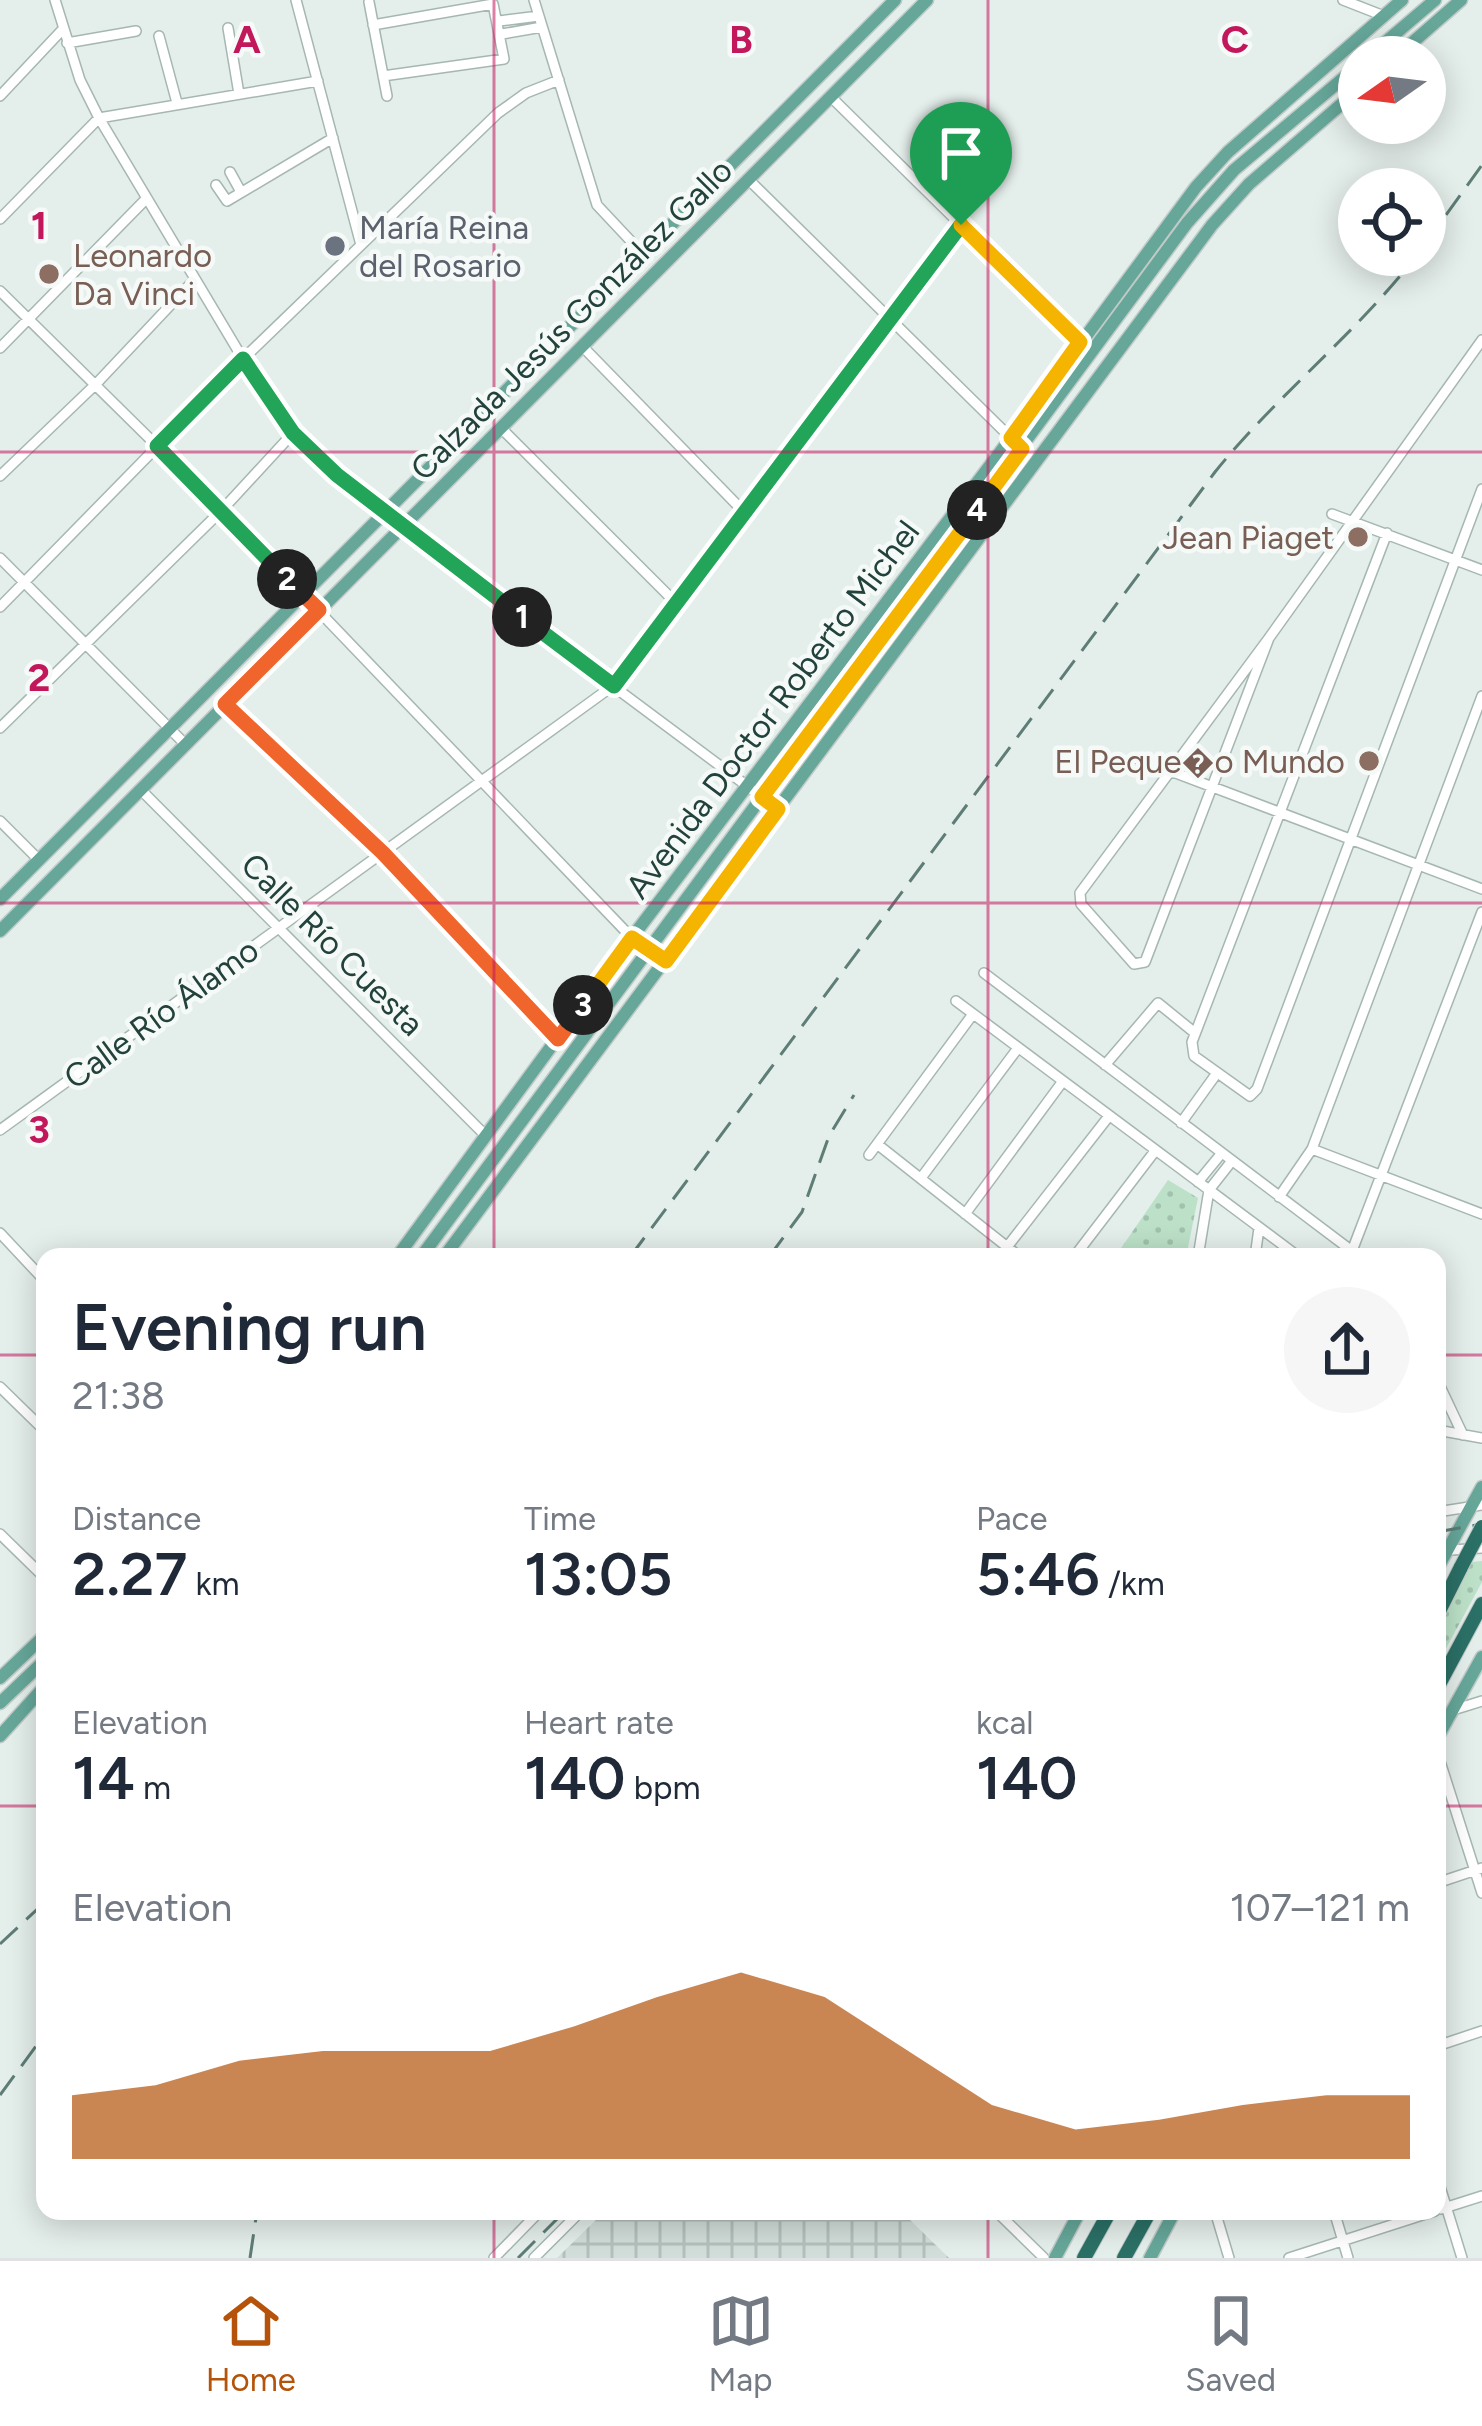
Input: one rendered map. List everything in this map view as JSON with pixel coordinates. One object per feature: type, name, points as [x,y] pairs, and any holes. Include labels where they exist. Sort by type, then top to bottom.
[{"type":"highway","points":[[1446,1597],[1482,1526]]},
{"type":"highway","points":[[1446,1671],[1482,1604]]},
{"type":"highway","points":[[1084,2258],[1105,2220]]},
{"type":"highway","points":[[1124,2258],[1145,2220]]},
{"type":"main road","name":"Calzada Jesús González Gallo","points":[[0,899],[895,0]]},
{"type":"main road","name":"Calzada Jesús González Gallo","points":[[0,931],[927,0]]},
{"type":"main road","name":"Avenida Doctor Roberto Michel","points":[[404,1248],[1211,170],[1402,0]]},
{"type":"main road","points":[[1393,36],[1435,0]]},
{"type":"main road","points":[[1420,36],[1461,0]]},
{"type":"main road","name":"Avenida Doctor Roberto Michel","points":[[429,1248],[1187,224],[1234,170],[1338,82]]},
{"type":"main road","name":"Avenida Doctor Roberto Michel","points":[[451,1248],[1221,215],[1249,184],[1338,107]]},
{"type":"main road","points":[[748,148],[786,142]]},
{"type":"main road","points":[[573,1019],[576,1047]]},
{"type":"main road","points":[[502,1148],[518,1160]]},
{"type":"main road","points":[[1446,1546],[1477,1506],[1482,1487]]},
{"type":"main road","points":[[0,1678],[36,1644]]},
{"type":"main road","points":[[1446,1722],[1482,1657]]},
{"type":"main road","points":[[0,1703],[36,1669]]},
{"type":"main road","points":[[0,1736],[36,1696]]},
{"type":"main road","points":[[1055,2258],[1075,2220]]},
{"type":"main road","points":[[1150,2258],[1170,2220]]},
{"type":"street","points":[[56,0],[67,43],[99,118],[243,359],[293,433],[401,528],[778,809]]},
{"type":"street","points":[[296,0],[361,245]]},
{"type":"street","points":[[534,0],[597,206],[643,254]]},
{"type":"street","points":[[1343,0],[1384,16]]},
{"type":"street","points":[[369,2],[387,96]]},
{"type":"street","points":[[373,26],[490,4],[496,6],[500,21],[504,59],[383,76]]},
{"type":"street","points":[[500,21],[541,22]]},
{"type":"street","points":[[502,34],[541,22]]},
{"type":"street","points":[[228,28],[239,94]]},
{"type":"street","points":[[0,96],[63,29]]},
{"type":"street","points":[[67,43],[136,32]]},
{"type":"street","points":[[159,36],[177,103]]},
{"type":"street","points":[[0,607],[243,359],[511,103],[559,80]]},
{"type":"street","points":[[0,219],[99,118],[318,81]]},
{"type":"street","points":[[832,98],[1092,354]]},
{"type":"street","points":[[216,185],[227,201],[333,138]]},
{"type":"street","points":[[230,172],[241,192]]},
{"type":"street","points":[[748,179],[1022,449]]},
{"type":"street","points":[[0,348],[146,200]]},
{"type":"street","name":"Calle Río Álamo","points":[[0,1130],[614,686],[961,225]]},
{"type":"street","points":[[0,476],[195,279]]},
{"type":"street","points":[[0,291],[222,510],[632,938],[666,961]]},
{"type":"street","points":[[1269,638],[1145,962],[1130,962],[1079,896],[1482,340]]},
{"type":"street","points":[[582,346],[744,512]]},
{"type":"street","points":[[501,428],[676,603]]},
{"type":"street","points":[[0,728],[222,510],[293,433]]},
{"type":"street","points":[[1387,533],[1191,1048],[1194,1056],[1246,1095],[1253,1095],[1482,489]]},
{"type":"street","points":[[1332,514],[1482,570]]},
{"type":"street","points":[[0,558],[185,745]]},
{"type":"street","points":[[1279,1196],[1312,1149],[1482,696]]},
{"type":"street","points":[[225,704],[383,853],[558,1039]]},
{"type":"street","points":[[1136,758],[1482,889]]},
{"type":"street","name":"Calle Río Cuesta","points":[[141,790],[486,1136]]},
{"type":"street","points":[[0,821],[39,860]]},
{"type":"street","points":[[1358,1248],[1482,913]]},
{"type":"street","points":[[984,973],[1348,1248]]},
{"type":"street","points":[[956,1001],[1287,1248]]},
{"type":"street","points":[[1105,1065],[1158,1003],[1195,1033]]},
{"type":"street","points":[[869,1156],[974,1014]]},
{"type":"street","points":[[921,1178],[1018,1048]]},
{"type":"street","points":[[1181,1123],[1217,1072]]},
{"type":"street","points":[[965,1214],[1063,1081]]},
{"type":"street","points":[[878,1144],[1007,1247],[1109,1116]]},
{"type":"street","points":[[1312,1149],[1482,1214]]},
{"type":"street","points":[[1081,1248],[1155,1151]]},
{"type":"street","points":[[1198,1182],[1221,1154]]},
{"type":"street","points":[[1199,1248],[1209,1190],[1232,1162]]},
{"type":"street","points":[[1256,1248],[1259,1228]]},
{"type":"street","points":[[0,1233],[36,1271]]},
{"type":"street","points":[[2,1392],[36,1423]]},
{"type":"street","points":[[1446,1399],[1463,1435]]},
{"type":"street","points":[[1446,1432],[1482,1438]]},
{"type":"street","points":[[1446,1511],[1477,1506]]},
{"type":"street","points":[[0,1534],[36,1570]]},
{"type":"street","points":[[1446,1551],[1482,1548]]},
{"type":"street","points":[[1453,1710],[1482,1701]]},
{"type":"street","points":[[1446,1779],[1482,1893]]},
{"type":"street","points":[[1446,1880],[1478,1870]]},
{"type":"street","points":[[1446,2043],[1482,2031]]},
{"type":"street","points":[[1446,2208],[1482,2196]]},
{"type":"street","points":[[494,2258],[531,2220]]},
{"type":"street","points":[[534,2258],[572,2220]]},
{"type":"street","points":[[1005,2220],[1044,2258]]},
{"type":"street","points":[[1217,2220],[1229,2258]]},
{"type":"street","points":[[1337,2220],[1348,2258]]},
{"type":"street","points":[[1289,2258],[1407,2220]]},
{"type":"street","points":[[1444,2220],[1462,2258]]},
{"type":"shaded area","points":[[596,2220],[910,2220],[949,2258],[557,2258]]},
{"type":"green space","points":[[1168,1180],[1198,1198],[1188,1248],[1121,1248]]},
{"type":"green space","points":[[1482,1561],[1482,1582],[1446,1648],[1446,1609],[1472,1562]]},
{"type":"railway","points":[[1446,215],[1482,165]]},
{"type":"railway","points":[[637,1248],[1215,472],[1400,276]]},
{"type":"railway","points":[[776,1248],[802,1212],[829,1136],[854,1095]]},
{"type":"railway","points":[[1446,1530],[1482,1524]]},
{"type":"railway","points":[[0,1944],[36,1910]]},
{"type":"railway","points":[[0,2095],[36,2046]]},
{"type":"railway","points":[[250,2258],[256,2220]]},
{"type":"railway","points":[[518,2258],[556,2220]]},
{"type":"place","name":"María Reina del Rosario","points":[[335,246]]},
{"type":"place","name":"Leonardo Da Vinci","points":[[49,274]]},
{"type":"place","name":"Jean Piaget","points":[[1358,537]]},
{"type":"place","name":"El Peque�o Mundo","points":[[1369,761]]},
{"type":"route","points":[[961,225],[1080,342],[1011,438],[1022,449],[762,797],[778,809],[666,961],[632,938],[558,1039],[383,853],[225,704],[319,610],[157,446],[243,359],[293,433],[337,475],[614,686],[961,225]]}]
